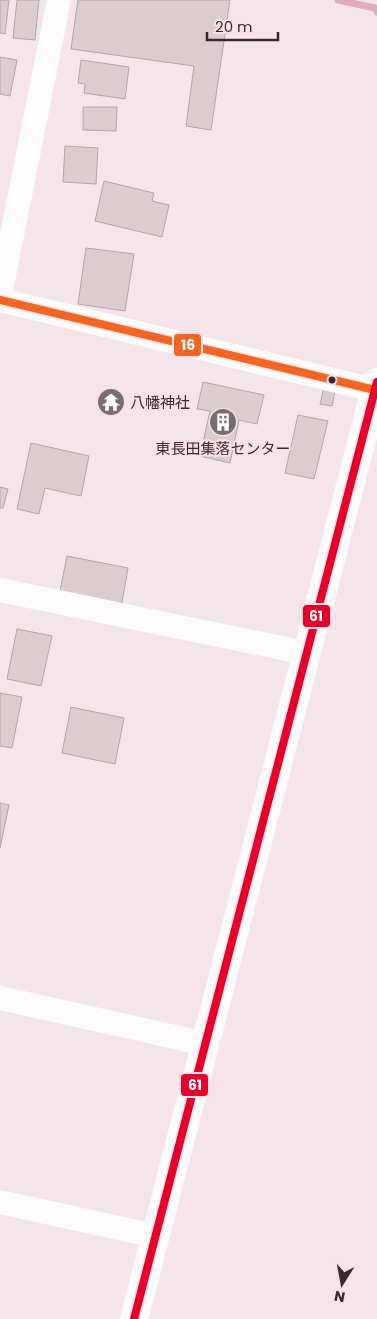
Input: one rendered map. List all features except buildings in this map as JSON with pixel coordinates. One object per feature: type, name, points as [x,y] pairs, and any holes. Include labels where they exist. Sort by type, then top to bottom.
[{"type":"main road","points":[[134,1319],[376,386]]},
{"type":"street","points":[[0,294],[59,0]]},
{"type":"street","points":[[0,300],[376,386]]},
{"type":"street","points":[[0,590],[306,653]]},
{"type":"street","points":[[0,998],[206,1044]]},
{"type":"street","points":[[0,1202],[155,1236]]},
{"type":"waterway","points":[[338,0],[375,8],[377,12]]},
{"type":"transit line","name":"16","points":[[0,300],[375,390]]},
{"type":"transit line","name":"61","points":[[134,1319],[377,382]]},
{"type":"place","name":"八幡神社","points":[[111,402]]},
{"type":"place","name":"東長田集落センター","points":[[223,422]]}]
